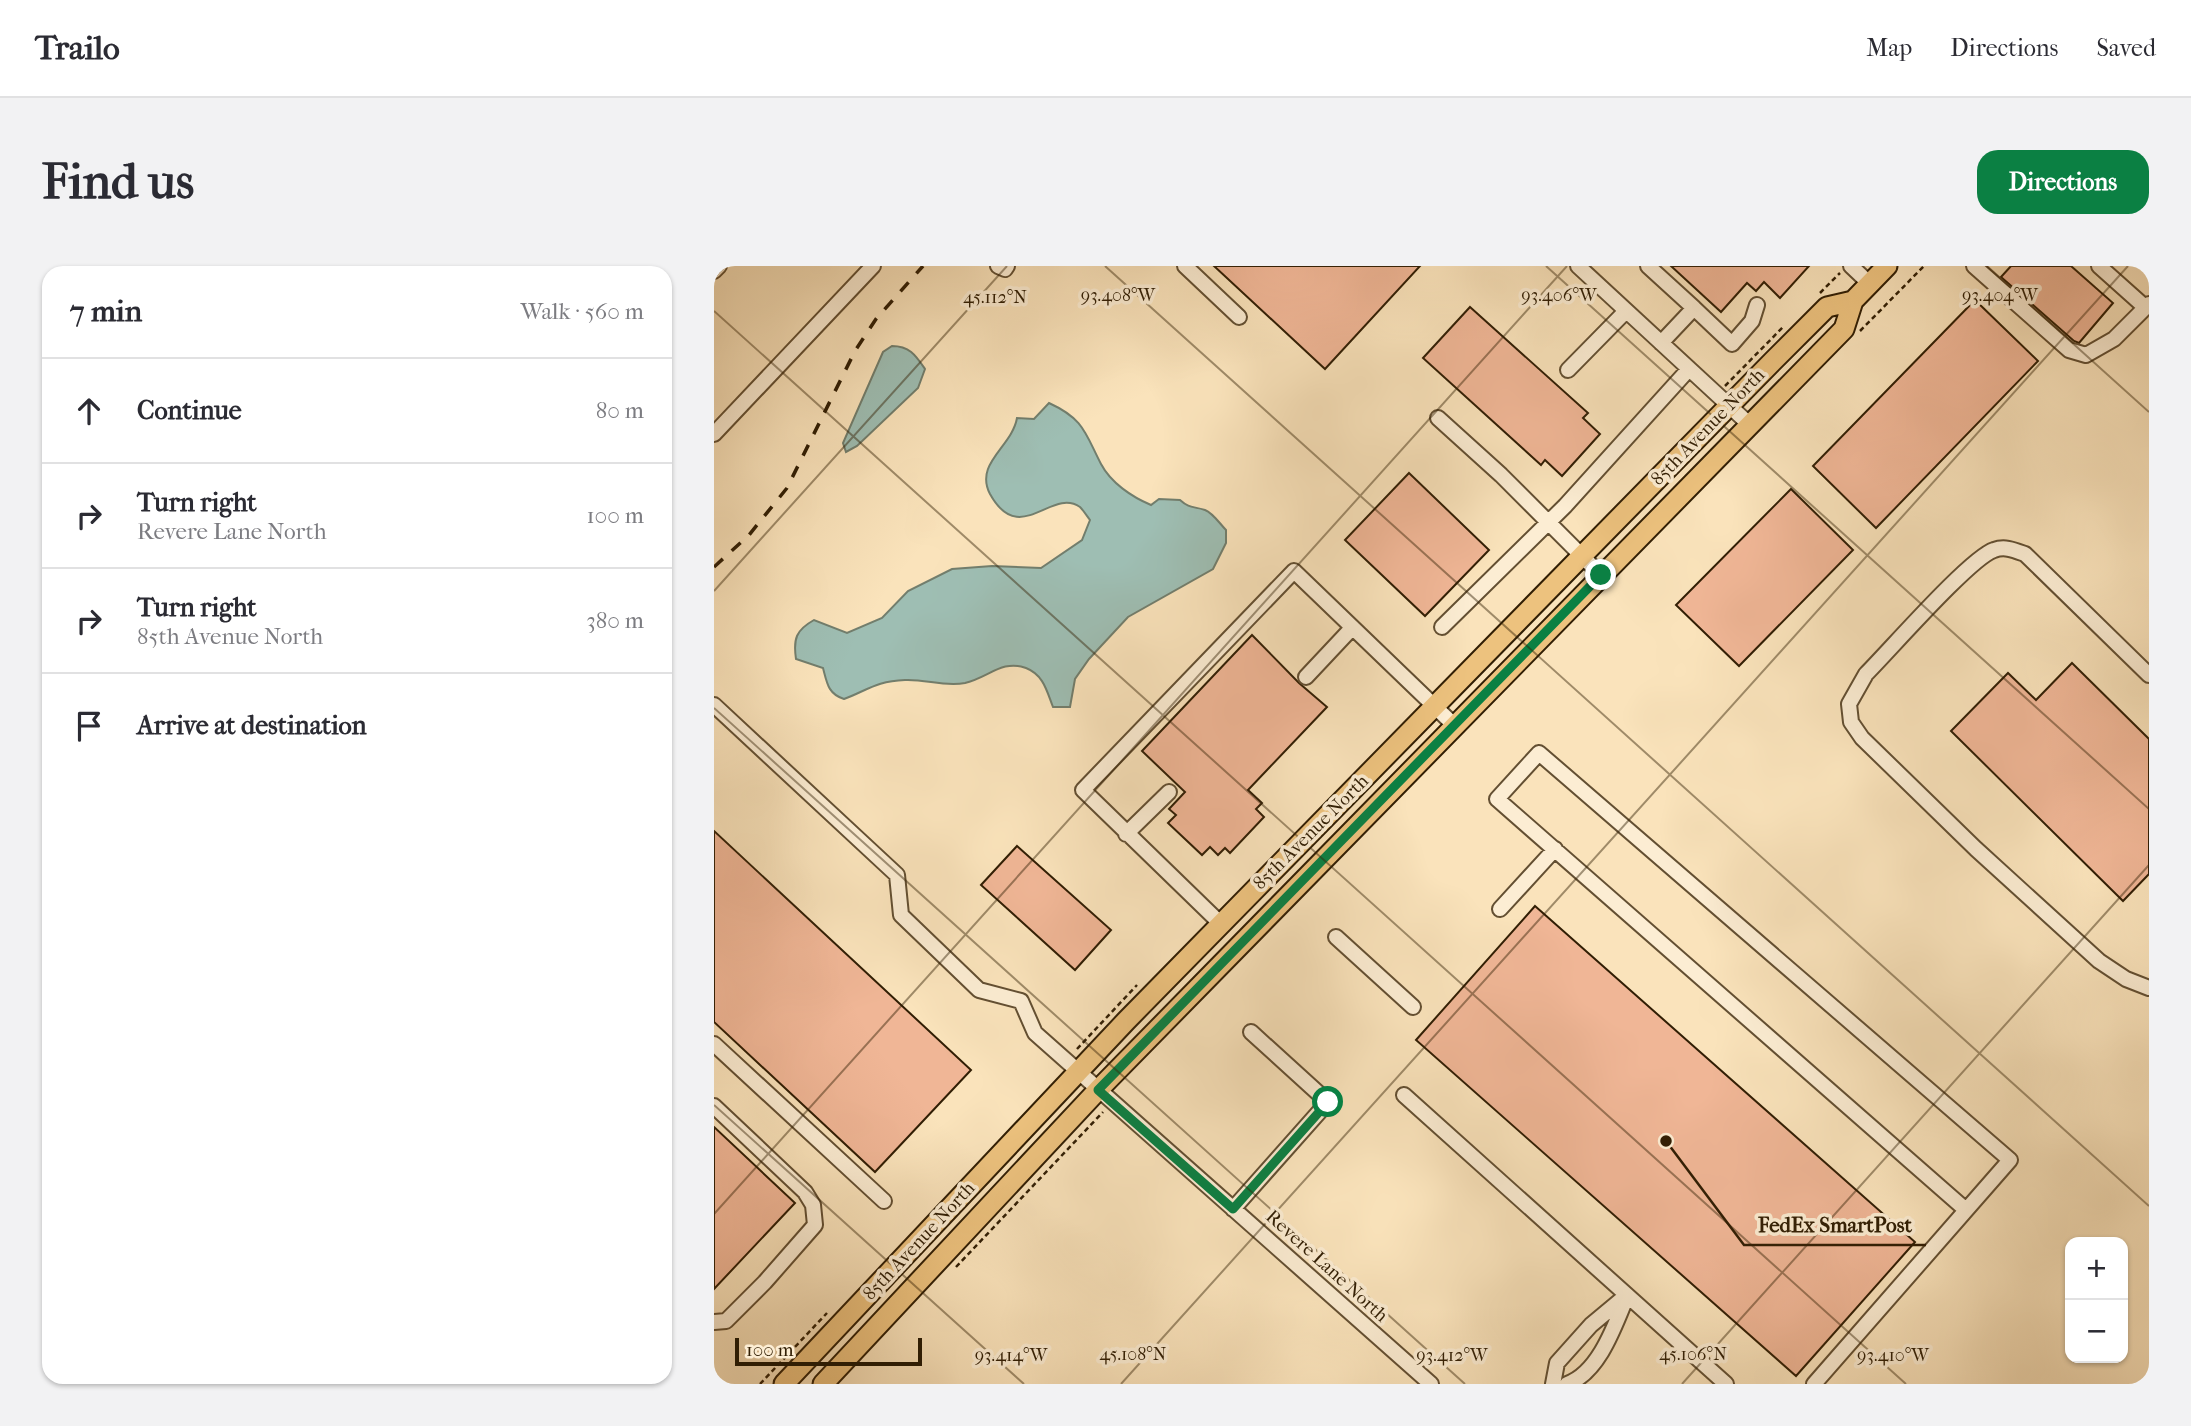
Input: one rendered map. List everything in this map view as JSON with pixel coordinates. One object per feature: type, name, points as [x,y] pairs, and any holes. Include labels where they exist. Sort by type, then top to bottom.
[{"type":"main road","name":"85th Avenue North","points":[[823,1384],[1098,1090],[1844,329],[1853,301],[1887,266]]},
{"type":"main road","name":"85th Avenue North","points":[[784,1384],[1221,924],[1729,406],[1827,307],[1853,301]]},
{"type":"street","points":[[714,433],[873,266]]},
{"type":"street","points":[[998,266],[1005,269],[1007,266]]},
{"type":"street","points":[[1185,266],[1239,317]]},
{"type":"street","points":[[1578,266],[1749,424]]},
{"type":"street","points":[[1648,266],[1732,344],[1752,321],[1757,305]]},
{"type":"street","points":[[1852,266],[1870,284]]},
{"type":"street","points":[[1979,267],[2069,350],[2086,355],[2114,338],[2147,306],[2099,266]]},
{"type":"street","points":[[1661,343],[1693,308]]},
{"type":"street","points":[[1568,370],[1626,311]]},
{"type":"street","points":[[1442,627],[1548,522],[1689,369]]},
{"type":"street","points":[[1438,418],[1601,575]]},
{"type":"street","points":[[2149,675],[2025,554],[2006,548],[1986,554],[1967,570],[1866,674],[1852,692],[1849,713],[1862,738],[1976,849],[2112,971],[2149,988]]},
{"type":"street","points":[[1221,924],[1083,790],[1294,571],[1454,725]]},
{"type":"street","points":[[1306,677],[1352,628]]},
{"type":"street","name":"Revere Lane North","points":[[714,705],[897,875],[901,915],[979,990],[1021,1001],[1035,1033],[1431,1384]]},
{"type":"street","points":[[1814,1384],[2010,1160],[1539,753],[1497,799],[1966,1210]]},
{"type":"street","points":[[1126,834],[1169,792]]},
{"type":"street","points":[[1500,909],[1555,849]]},
{"type":"street","points":[[1336,937],[1413,1007]]},
{"type":"street","points":[[1233,1209],[1328,1102],[1251,1032]]},
{"type":"street","points":[[714,1044],[884,1201]]},
{"type":"street","points":[[1404,1095],[1726,1384]]},
{"type":"street","points":[[714,1106],[805,1192],[813,1205],[815,1225],[782,1265],[726,1321],[714,1321]]},
{"type":"street","points":[[1553,1384],[1557,1363],[1591,1325],[1628,1295]]},
{"type":"street","points":[[1567,1384],[1576,1381],[1607,1346],[1628,1295]]},
{"type":"water","points":[[892,346],[908,350],[925,369],[918,388],[857,446],[846,452],[843,443],[883,352]]},
{"type":"water","points":[[1049,403],[1077,421],[1105,471],[1129,494],[1151,505],[1159,499],[1180,500],[1214,516],[1226,530],[1226,543],[1213,569],[1128,617],[1089,659],[1075,679],[1070,707],[1053,707],[1044,684],[1037,675],[1017,666],[1002,667],[965,683],[895,681],[879,684],[844,699],[835,694],[829,687],[823,668],[796,659],[797,636],[814,620],[847,633],[882,618],[908,591],[952,569],[992,566],[1041,568],[1082,540],[1090,520],[1080,507],[1069,503],[1058,504],[1024,517],[1013,516],[1001,509],[986,483],[990,464],[1014,428],[1017,418],[1034,419]]},
{"type":"building","points":[[1214,266],[1420,266],[1325,369]]},
{"type":"building","points":[[1671,266],[1809,266],[1780,298],[1764,282],[1756,291],[1747,283],[1721,312]]},
{"type":"building","points":[[2011,266],[2071,266],[2113,303],[2079,343],[2001,277]]},
{"type":"building","points":[[1975,300],[2038,361],[1876,528],[1813,466]]},
{"type":"building","points":[[1470,307],[1588,413],[1583,418],[1600,434],[1562,476],[1545,460],[1541,465],[1423,358]]},
{"type":"building","points":[[1409,473],[1489,550],[1425,616],[1345,540]]},
{"type":"building","points":[[1791,489],[1853,550],[1739,666],[1676,605]]},
{"type":"building","points":[[1252,635],[1327,707],[1248,790],[1262,803],[1256,809],[1264,817],[1230,853],[1225,848],[1218,855],[1210,847],[1202,855],[1168,823],[1176,815],[1169,809],[1185,792],[1142,751]]},
{"type":"building","points":[[2072,663],[2149,739],[2149,874],[2123,901],[1951,731],[2008,673],[2036,700]]},
{"type":"building","points":[[714,831],[971,1070],[875,1172],[714,1022]]},
{"type":"building","points":[[1017,846],[1111,930],[1075,970],[981,885]]},
{"type":"building","points":[[1535,906],[1915,1242],[1796,1376],[1416,1040]]},
{"type":"building","points":[[714,1127],[795,1203],[714,1289]]},
{"type":"railway","points":[[714,567],[749,535],[787,488],[855,351],[876,319],[923,266]]},
{"type":"place","name":"FedEx SmartPost","points":[[1666,1141]]},
{"type":"route","points":[[1328,1102],[1233,1209],[1098,1090],[1601,575]]}]
